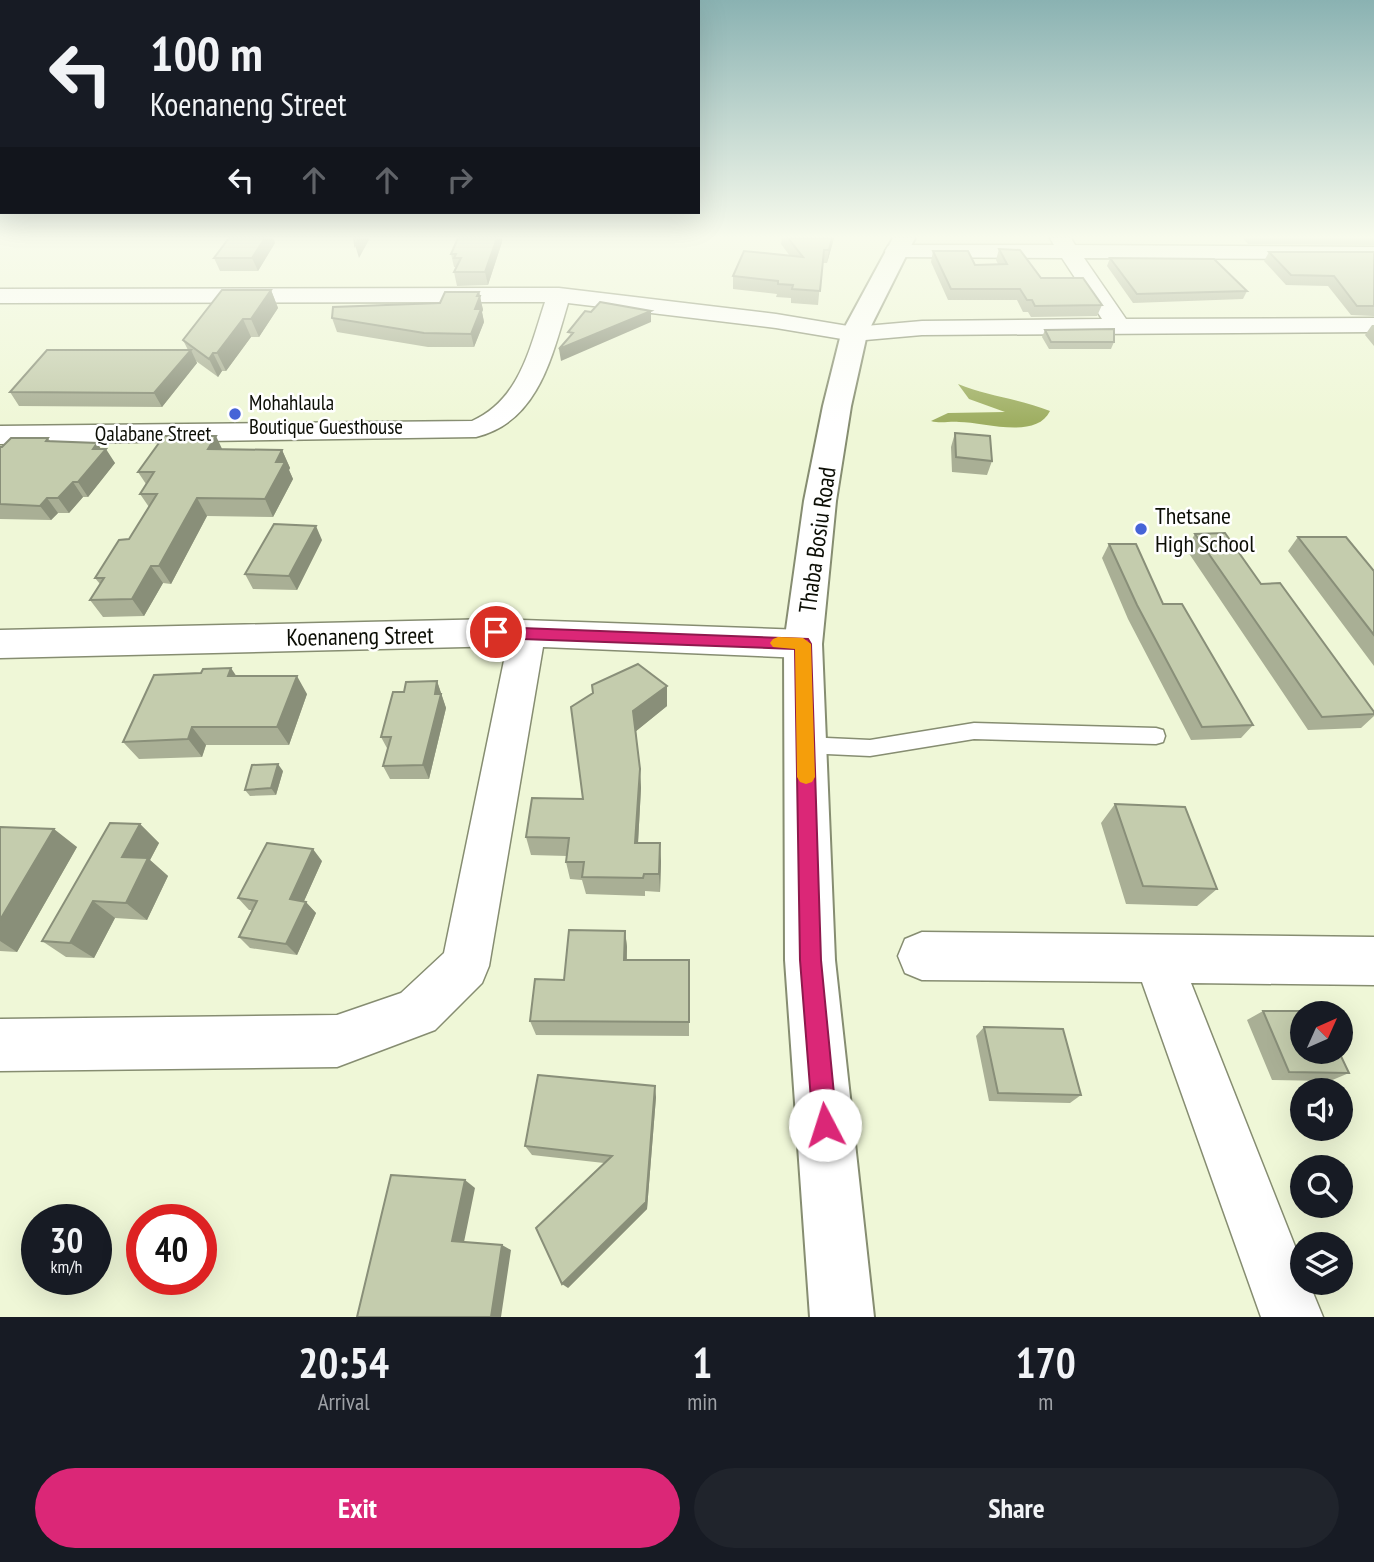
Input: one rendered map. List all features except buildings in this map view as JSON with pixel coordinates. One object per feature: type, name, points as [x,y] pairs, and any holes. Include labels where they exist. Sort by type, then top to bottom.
[{"type":"street","name":"Qalabane Street","points":[[0,435],[476,429],[500,419],[511,410],[521,395],[537,364],[558,299]]},
{"type":"street","points":[[596,299],[776,321],[854,334],[922,328],[1374,325]]},
{"type":"street","name":"Thaba Bosiu Road","points":[[842,1317],[810,960],[803,644],[820,501],[837,407],[854,334],[872,299]]},
{"type":"street","points":[[1100,299],[1118,326]]},
{"type":"street","points":[[0,1045],[337,1041],[417,1012],[465,966],[527,634]]},
{"type":"street","name":"Koenaneng Street","points":[[0,644],[527,634],[803,644]]},
{"type":"street","points":[[922,956],[1374,961]]},
{"type":"street","points":[[1158,959],[1292,1317]]},
{"type":"lane","points":[[805,745],[870,748],[974,731],[1156,736]]},
{"type":"shaded area","points":[[958,384],[1050,411],[1043,420],[1022,427],[931,421],[948,413],[1005,412],[969,399]]},
{"type":"slow traffic","points":[[778,643],[803,644],[806,777]]},
{"type":"place","name":"Mohahlaula Boutique Guesthouse","points":[[235,414]]},
{"type":"place","name":"Thetsane High School","points":[[1141,529]]},
{"type":"route","points":[[496,632],[803,644],[810,960],[825,1125]]}]
